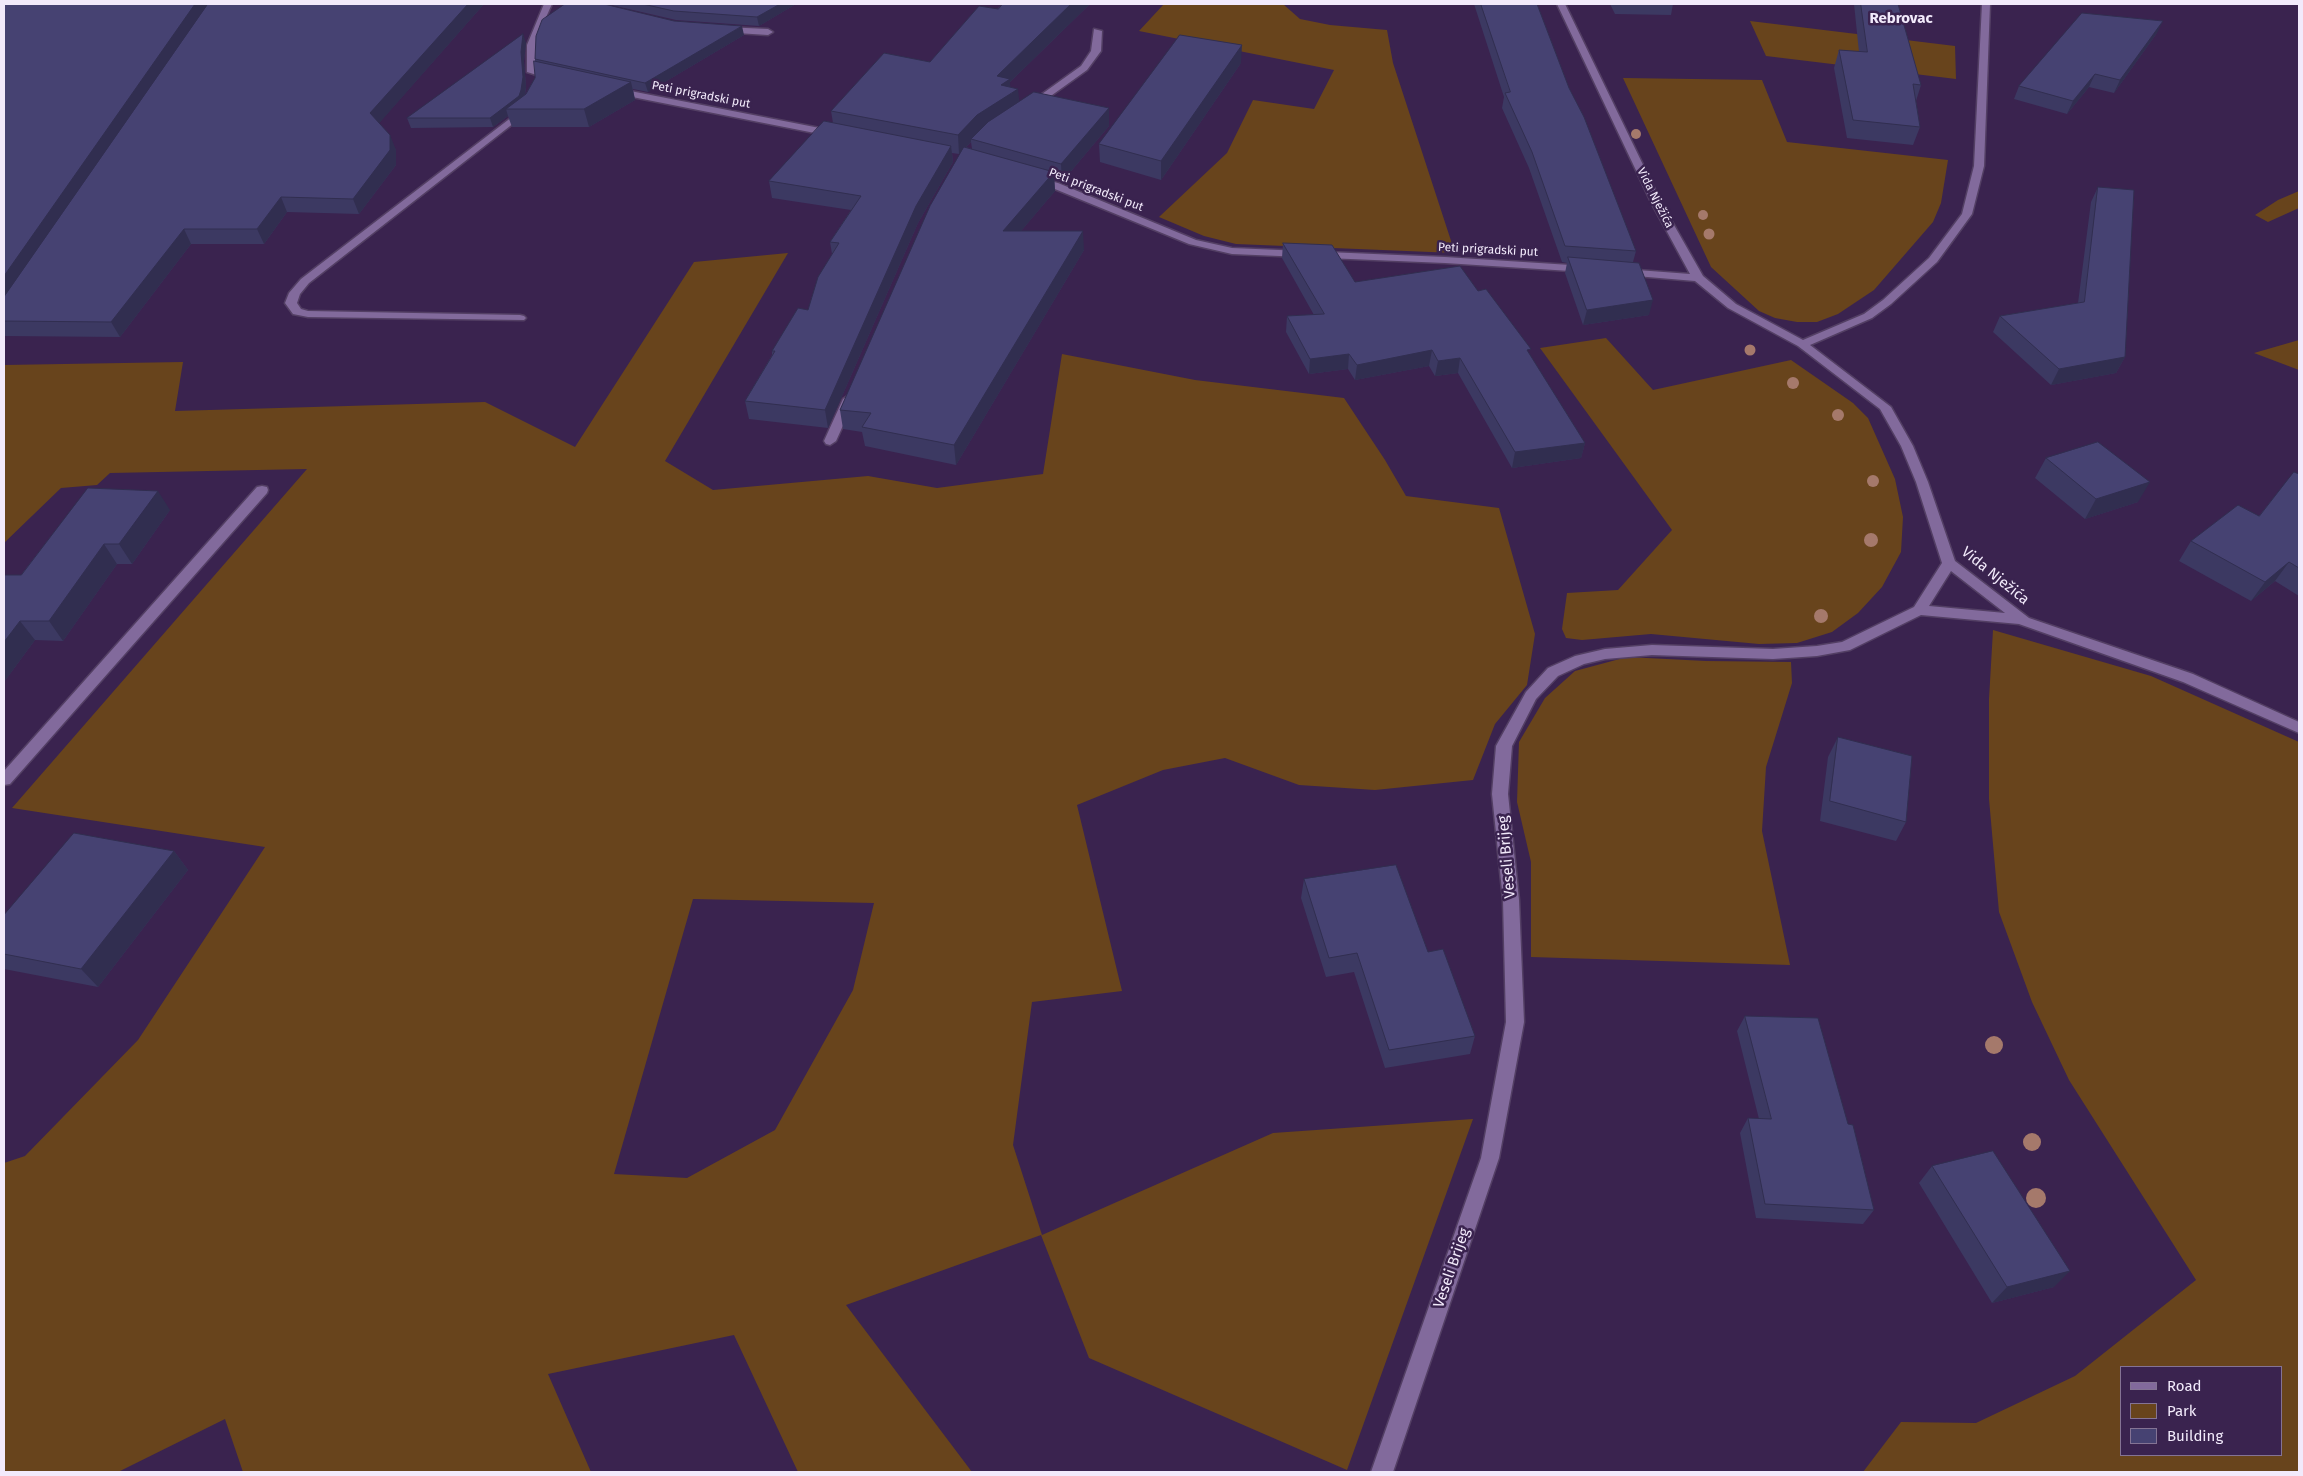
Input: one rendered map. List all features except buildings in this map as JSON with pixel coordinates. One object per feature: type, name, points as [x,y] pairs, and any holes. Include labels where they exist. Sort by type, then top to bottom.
[{"type":"street","points":[[534,87],[529,54],[548,4]]},
{"type":"street","name":"Vida Nježića","points":[[1562,4],[1657,204],[1698,278],[1732,306],[1802,344],[1885,407],[1907,446],[1949,563],[2024,621],[2188,678],[2299,728]]},
{"type":"street","points":[[1802,344],[1868,316],[1887,302],[1934,260],[1967,214],[1980,166],[1986,4]]},
{"type":"street","points":[[716,29],[768,32]]},
{"type":"street","points":[[1022,112],[1068,82],[1084,68],[1096,51],[1097,31]]},
{"type":"street","points":[[532,72],[565,80]]},
{"type":"street","name":"Peti prigradski put","points":[[600,88],[845,136]]},
{"type":"street","points":[[520,318],[308,314],[297,312],[292,303],[295,293],[305,281],[513,121],[527,109],[531,102]]},
{"type":"street","name":"Peti prigradski put","points":[[1027,178],[1054,185],[1193,242],[1232,251],[1445,260],[1698,278]]},
{"type":"street","points":[[830,441],[854,387]]},
{"type":"street","points":[[4,781],[262,490]]},
{"type":"street","points":[[1949,563],[1919,610],[2024,621]]},
{"type":"street","name":"Veseli Brijeg","points":[[1382,1472],[1492,1148],[1516,1022],[1511,900],[1500,794],[1504,746],[1531,696],[1553,672],[1580,660],[1604,654],[1652,650],[1773,654],[1817,651],[1845,646],[1919,610]]},
{"type":"green space","points":[[1164,4],[1283,4],[1300,19],[1330,25],[1387,30],[1393,63],[1455,253],[1236,244],[1204,236],[1159,217],[1227,153],[1253,100],[1314,109],[1334,70],[1139,31]]},
{"type":"green space","points":[[1750,21],[1955,46],[1956,79],[1766,56]]},
{"type":"green space","points":[[1623,78],[1762,80],[1787,142],[1948,160],[1941,203],[1933,222],[1874,290],[1838,314],[1817,322],[1797,322],[1775,318],[1759,311],[1711,267]]},
{"type":"green space","points":[[2299,191],[2299,208],[2268,222],[2255,215],[2278,200]]},
{"type":"green space","points":[[788,253],[665,461],[713,490],[868,476],[937,488],[1043,474],[1062,354],[1195,380],[1344,398],[1385,460],[1406,496],[1499,508],[1535,634],[1527,685],[1495,724],[1473,780],[1375,790],[1299,785],[1225,758],[1163,770],[1077,805],[1122,991],[1032,1002],[1013,1145],[1042,1235],[1273,1133],[1473,1119],[1347,1470],[1089,1358],[1041,1235],[846,1305],[972,1472],[798,1472],[734,1335],[548,1374],[591,1472],[243,1472],[225,1419],[118,1472],[4,1472],[4,1163],[25,1156],[138,1040],[265,847],[12,808],[307,469],[110,473],[97,485],[61,488],[4,543],[4,365],[183,362],[175,411],[485,402],[575,447],[694,262]],"holes":[[[693,899],[874,903],[853,990],[775,1130],[687,1178],[614,1174]]]},
{"type":"green space","points":[[1606,338],[1653,390],[1791,360],[1853,403],[1868,418],[1895,479],[1903,517],[1901,552],[1882,587],[1858,613],[1832,632],[1797,643],[1759,644],[1651,634],[1582,640],[1566,638],[1562,629],[1567,593],[1618,590],[1672,530],[1540,348]]},
{"type":"green space","points":[[2299,340],[2299,370],[2254,353]]},
{"type":"green space","points":[[1993,630],[2151,676],[2299,742],[2299,1472],[1863,1472],[1901,1422],[1976,1423],[2075,1376],[2196,1280],[2069,1080],[2032,1002],[1999,912],[1989,799],[1989,699]]},
{"type":"green space","points":[[1627,657],[1706,661],[1791,662],[1792,683],[1766,767],[1762,831],[1790,965],[1531,957],[1531,862],[1517,802],[1519,742],[1545,698],[1575,671]]},
{"type":"district","name":"Rebrovac","points":[[1901,19]]}]
